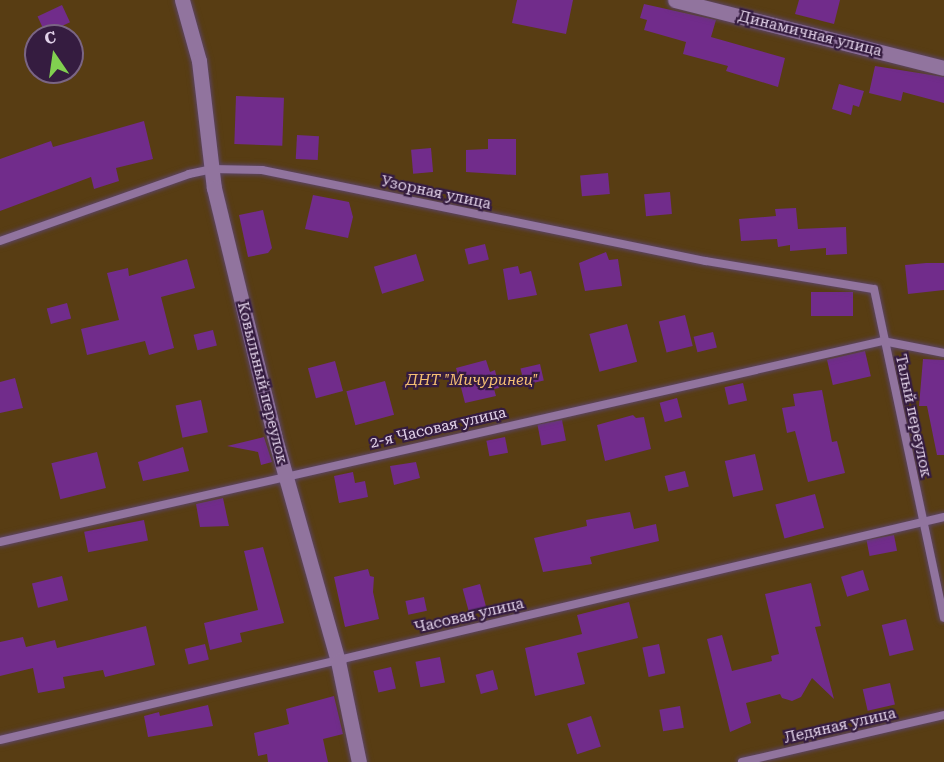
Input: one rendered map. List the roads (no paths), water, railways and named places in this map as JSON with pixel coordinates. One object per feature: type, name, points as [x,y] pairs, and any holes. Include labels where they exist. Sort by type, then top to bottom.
[{"type":"street","name":"Ковыльный переулок","points":[[182,0],[199,61],[212,169],[286,476],[338,661],[359,762]]},
{"type":"street","name":"Динамичная улица","points":[[675,0],[944,68]]},
{"type":"lane","name":"Узорная улица","points":[[0,241],[147,186],[212,169],[262,170],[706,261],[874,289]]},
{"type":"lane","name":"Талый переулок","points":[[874,289],[921,522],[944,618]]},
{"type":"lane","name":"2-я Часовая улица","points":[[0,542],[883,340]]},
{"type":"lane","points":[[883,340],[944,353]]},
{"type":"lane","name":"Часовая улица","points":[[0,740],[944,517]]},
{"type":"lane","name":"Ледяная улица","points":[[742,762],[944,715]]},
{"type":"park label","name":"ДНТ \"Мичуринец\"","points":[[472,381]]}]
